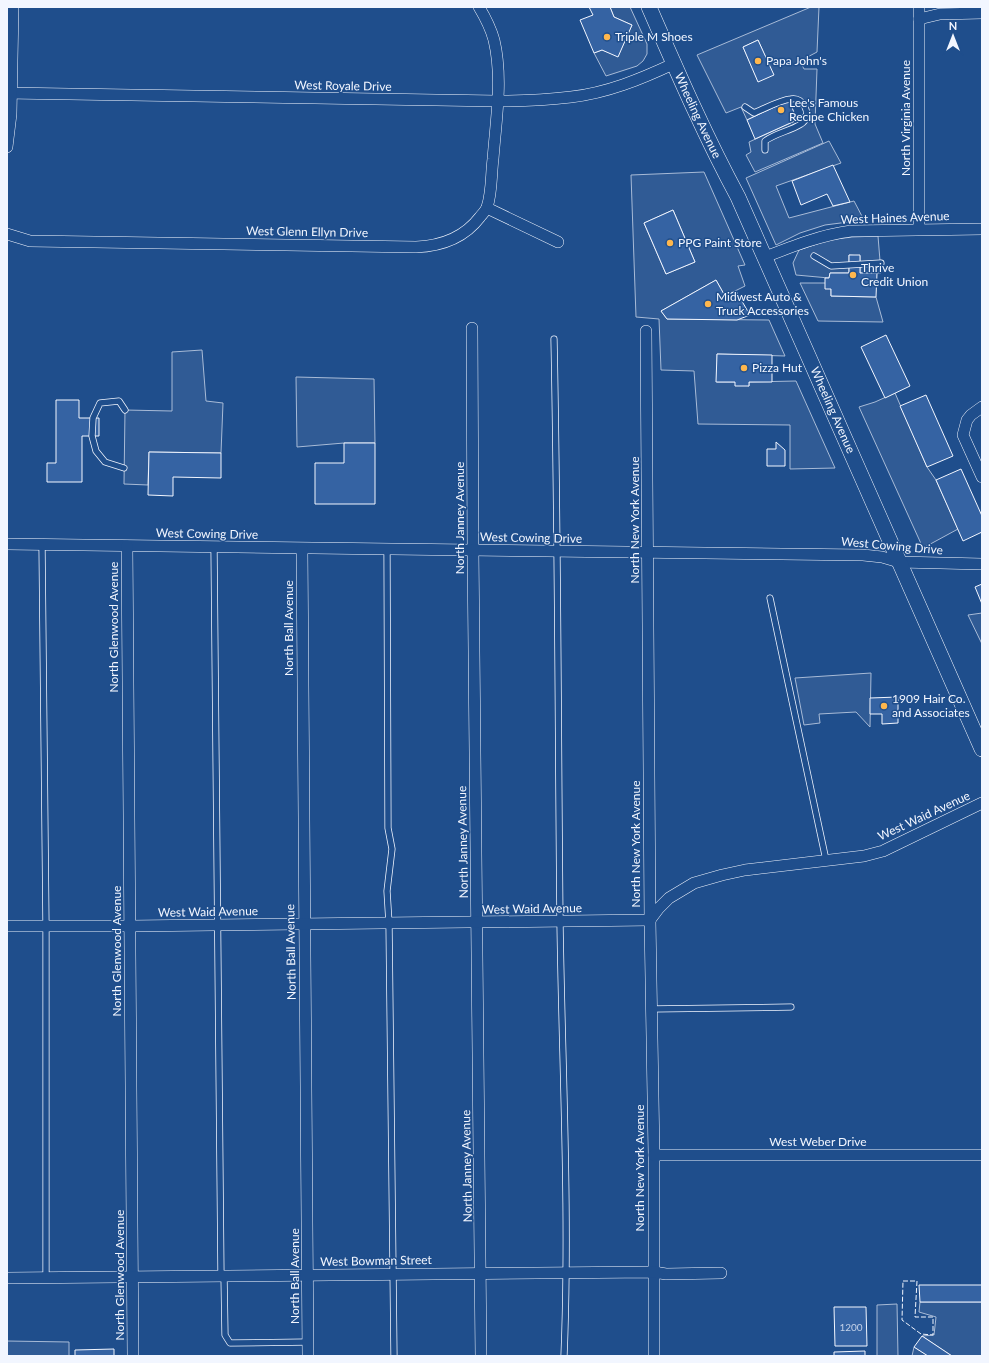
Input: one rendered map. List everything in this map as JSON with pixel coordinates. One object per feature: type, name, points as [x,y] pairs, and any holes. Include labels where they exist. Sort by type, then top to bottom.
[{"type":"main road","name":"Wheeling Avenue","points":[[649,7],[674,64],[765,257],[982,749]]},
{"type":"street","points":[[7,147],[11,114],[9,93],[13,7]]},
{"type":"street","points":[[479,7],[494,39],[498,73],[490,194],[487,208],[558,242]]},
{"type":"street","name":"North Virginia Avenue","points":[[918,7],[919,229]]},
{"type":"street","points":[[919,19],[940,14],[982,13]]},
{"type":"street","name":"West Royale Drive","points":[[9,93],[535,101],[592,93],[631,82],[674,64]]},
{"type":"street","name":"West Glenn Ellyn Drive","points":[[7,234],[30,242],[428,246],[440,244],[458,237],[471,227],[487,208]]},
{"type":"street","name":"West Haines Avenue","points":[[765,257],[792,246],[832,234],[868,230],[982,229]]},
{"type":"street","name":"North Janney Avenue","points":[[472,328],[481,1356]]},
{"type":"street","name":"North New York Avenue","points":[[646,331],[650,920],[654,1155],[654,1356]]},
{"type":"street","points":[[982,407],[967,420],[963,435],[982,477]]},
{"type":"street","name":"West Cowing Drive","points":[[7,544],[302,549],[863,555],[882,557],[899,562],[982,564]]},
{"type":"street","name":"North Glenwood Avenue","points":[[127,546],[133,1356]]},
{"type":"street","name":"North Ball Avenue","points":[[302,549],[308,1356]]},
{"type":"street","name":"West Waid Avenue","points":[[7,926],[477,923],[650,920],[669,898],[694,883],[722,874],[745,870],[864,856],[883,851],[982,803]]},
{"type":"street","name":"West Weber Drive","points":[[654,1155],[982,1155]]},
{"type":"street","name":"West Bowman Street","points":[[7,1278],[567,1272],[654,1272],[666,1274],[721,1273]]},
{"type":"lane","points":[[745,107],[756,112],[791,98],[801,101],[805,106],[807,114],[806,120],[802,124],[765,141],[765,150]]},
{"type":"lane","points":[[814,256],[831,266],[881,263]]},
{"type":"lane","points":[[554,339],[558,551],[560,921],[567,1272],[564,1356]]},
{"type":"lane","points":[[124,468],[105,462],[96,451],[92,436],[93,418],[100,403],[119,401],[125,410]]},
{"type":"lane","points":[[42,545],[46,926],[46,1277]]},
{"type":"lane","points":[[214,547],[217,925],[222,1276],[225,1335],[230,1343],[308,1342]]},
{"type":"lane","points":[[387,549],[388,828],[392,849],[387,891],[389,923],[394,1356]]},
{"type":"lane","points":[[770,598],[826,860]]},
{"type":"lane","points":[[651,1009],[790,1007]]},
{"type":"shaded area","points":[[610,7],[630,7],[647,44],[647,54],[643,61],[637,66],[606,76],[594,53],[602,50],[618,56],[632,25],[614,17]]},
{"type":"shaded area","points":[[811,7],[819,7],[817,52],[800,61],[804,69],[817,69],[815,124],[823,143],[755,172],[746,155],[751,152],[749,142],[797,120],[804,113],[802,105],[797,101],[789,100],[747,120],[741,107],[726,113],[697,55]],"holes":[[[758,40],[773,74],[758,81],[743,47]]]},
{"type":"shaded area","points":[[829,141],[841,163],[776,186],[789,218],[854,201],[864,220],[825,225],[800,233],[776,245],[746,178]]},
{"type":"shaded area","points":[[704,172],[745,265],[738,266],[745,286],[725,296],[716,280],[661,311],[667,319],[769,320],[785,356],[717,354],[717,382],[735,382],[749,386],[749,382],[796,381],[835,468],[790,469],[790,425],[698,424],[694,371],[661,370],[659,319],[636,317],[631,175]],"holes":[[[673,210],[695,262],[666,274],[644,223]]]},
{"type":"shaded area","points":[[878,236],[881,273],[860,273],[860,256],[849,255],[849,273],[830,273],[829,278],[796,275],[793,263],[799,250],[829,240]]},
{"type":"shaded area","points":[[800,283],[825,283],[831,289],[831,296],[876,297],[883,322],[818,321]]},
{"type":"shaded area","points":[[202,350],[206,401],[223,403],[221,453],[149,452],[148,485],[124,484],[125,410],[172,411],[172,352]]},
{"type":"shaded area","points":[[296,377],[374,379],[375,443],[344,443],[297,447]]},
{"type":"shaded area","points":[[895,393],[927,467],[936,480],[958,529],[923,548],[859,407]]},
{"type":"shaded area","points":[[982,613],[982,644],[968,615]]},
{"type":"shaded area","points":[[871,673],[870,727],[856,712],[819,714],[820,723],[804,725],[795,678]]},
{"type":"shaded area","points":[[920,1302],[982,1302],[982,1356],[952,1356],[922,1336],[934,1335],[936,1317],[919,1312]]},
{"type":"shaded area","points":[[897,1304],[898,1356],[877,1356],[877,1305]]},
{"type":"shaded area","points":[[7,1341],[69,1342],[69,1356],[7,1356]]},
{"type":"shaded area","points":[[914,1347],[928,1356],[912,1356]]},
{"type":"building","name":"Triple M Shoes","points":[[589,7],[610,7],[614,17],[632,25],[618,57],[602,50],[594,53],[580,20],[593,15]]},
{"type":"building","name":"Papa John's","points":[[758,40],[774,75],[758,82],[743,47]]},
{"type":"building","name":"Lee's Famous Recipe Chicken","points":[[789,100],[797,120],[755,139],[747,120]]},
{"type":"building","points":[[833,165],[850,202],[833,206],[827,194],[801,205],[792,181]]},
{"type":"building","name":"PPG Paint Store","points":[[673,210],[695,262],[666,274],[644,223]]},
{"type":"building","name":"Thrive Credit Union","points":[[849,255],[860,255],[860,273],[877,273],[876,297],[831,296],[831,289],[825,289],[825,278],[829,278],[830,273],[849,273]]},
{"type":"building","name":"Midwest Auto & Truck Accessories","points":[[716,280],[725,296],[736,291],[750,315],[737,320],[667,319],[661,311]]},
{"type":"building","points":[[886,335],[910,386],[885,398],[861,347]]},
{"type":"building","name":"Pizza Hut","points":[[717,354],[772,355],[772,382],[749,382],[749,386],[735,386],[735,382],[716,382]]},
{"type":"building","points":[[926,395],[953,456],[927,467],[900,406]]},
{"type":"building","points":[[56,400],[79,400],[79,418],[99,418],[99,436],[82,436],[82,482],[47,482],[47,463],[56,463]]},
{"type":"building","points":[[776,442],[785,450],[785,466],[767,466],[767,449],[776,449]]},
{"type":"building","points":[[344,443],[375,443],[375,504],[315,504],[315,463],[344,463]]},
{"type":"building","points":[[149,452],[221,453],[221,478],[173,477],[173,496],[148,495]]},
{"type":"building","points":[[961,469],[982,516],[982,532],[963,541],[936,480]]},
{"type":"building","points":[[982,584],[982,604],[975,587]]},
{"type":"building","name":"1909 Hair Co. and Associates","points":[[898,697],[898,723],[882,724],[882,714],[870,714],[870,698]]},
{"type":"building","points":[[919,1285],[982,1285],[982,1302],[920,1302]]},
{"type":"building","points":[[834,1307],[866,1307],[867,1346],[835,1346]]},
{"type":"building","points":[[922,1336],[952,1356],[928,1356],[914,1347]]},
{"type":"building","points":[[114,1349],[114,1356],[75,1356],[75,1350]]},
{"type":"building","points":[[865,1351],[865,1356],[834,1356],[834,1352]]},
{"type":"fence","points":[[903,1281],[917,1281],[915,1317],[933,1317],[933,1335],[921,1334],[902,1320],[903,1281]]},
{"type":"place","name":"Triple M Shoes","points":[[607,37]]},
{"type":"place","name":"Papa John's","points":[[758,61]]},
{"type":"place","name":"Lee's Famous Recipe Chicken","points":[[781,110]]},
{"type":"place","name":"PPG Paint Store","points":[[670,243]]},
{"type":"place","name":"Thrive Credit Union","points":[[853,275]]},
{"type":"place","name":"Midwest Auto & Truck Accessories","points":[[708,304]]},
{"type":"place","name":"Pizza Hut","points":[[744,368]]},
{"type":"place","name":"1909 Hair Co. and Associates","points":[[884,706]]}]
